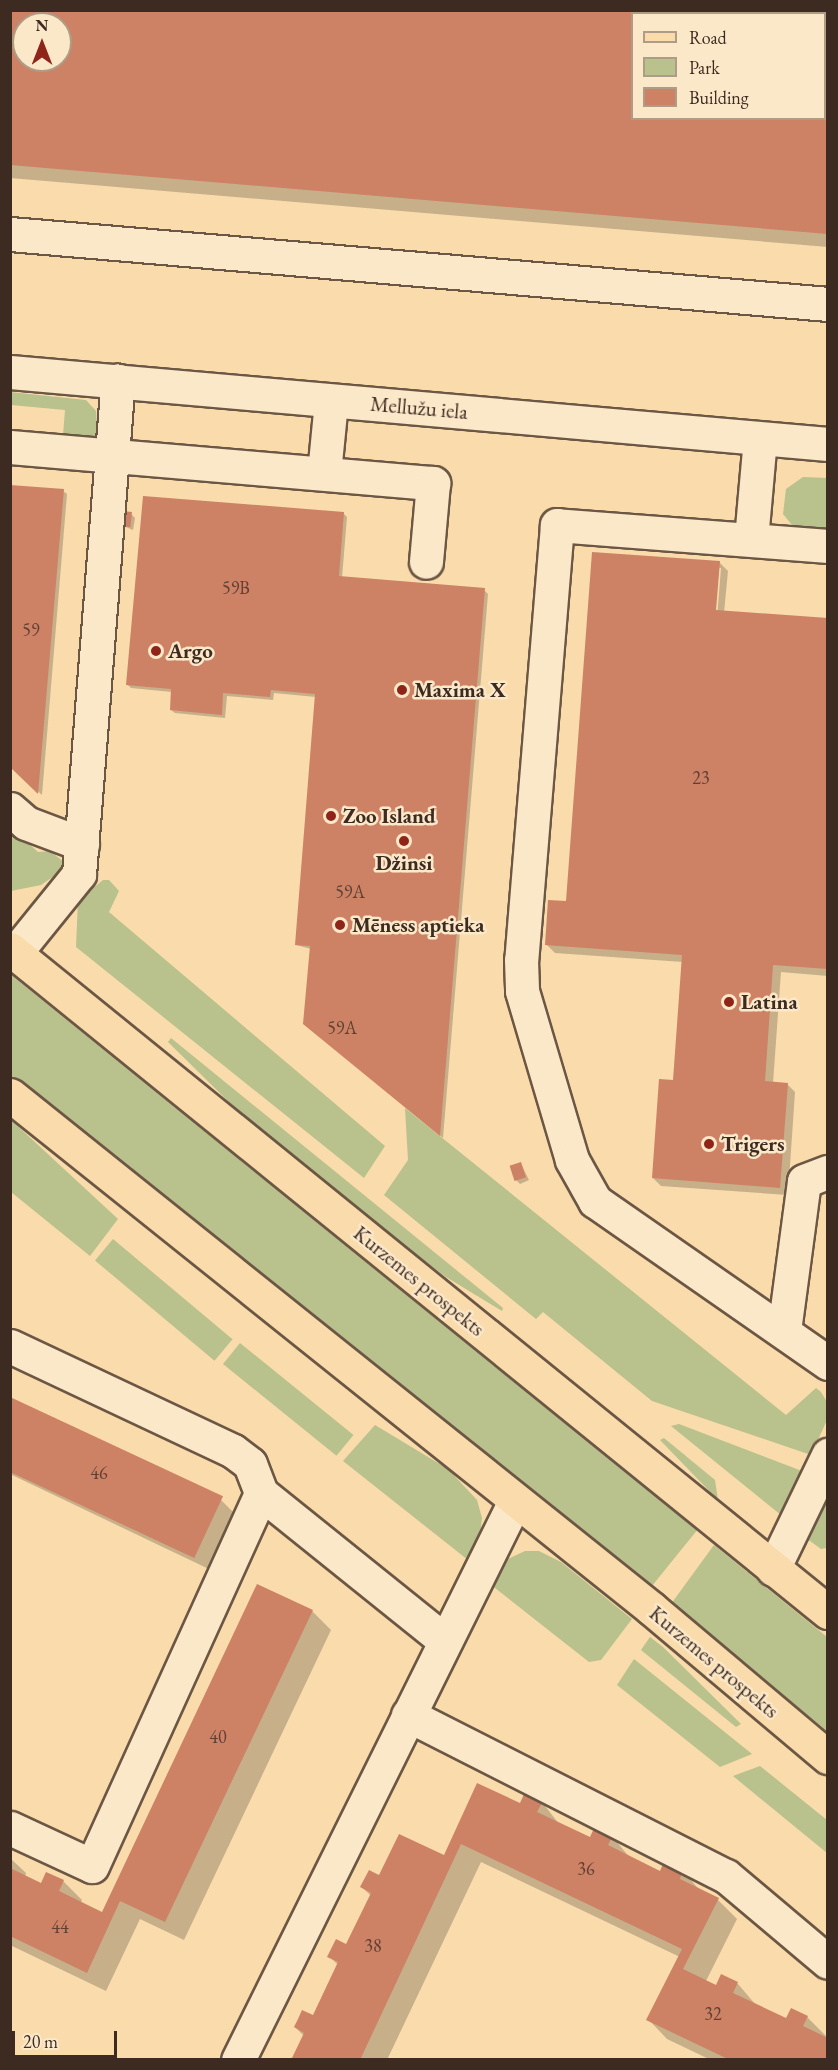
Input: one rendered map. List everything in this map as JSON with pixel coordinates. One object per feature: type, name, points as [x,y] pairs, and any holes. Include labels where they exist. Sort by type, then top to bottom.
[{"type":"main road","name":"Kurzemes prospekts","points":[[13,951],[828,1612]]},
{"type":"main road","name":"Kurzemes prospekts","points":[[10,1095],[652,1609],[828,1756]]},
{"type":"street","points":[[10,234],[828,304]]},
{"type":"street","name":"Mellužu iela","points":[[10,372],[828,444]]},
{"type":"street","points":[[13,951],[80,874],[118,381]]},
{"type":"street","points":[[324,473],[331,400]]},
{"type":"street","points":[[751,539],[760,439]]},
{"type":"street","points":[[10,447],[433,483],[426,562]]},
{"type":"street","points":[[828,546],[557,525],[521,960],[522,991],[572,1160],[595,1200],[828,1364]]},
{"type":"street","points":[[10,809],[26,823],[82,844]]},
{"type":"street","points":[[784,1331],[804,1181],[828,1172]]},
{"type":"street","points":[[10,1346],[233,1451],[250,1464],[261,1493],[445,1641]]},
{"type":"street","points":[[773,1569],[828,1455]]},
{"type":"street","points":[[10,1828],[92,1866],[261,1493]]},
{"type":"street","points":[[238,2060],[515,1501]]},
{"type":"street","points":[[408,1715],[726,1876],[828,1962]]},
{"type":"green space","points":[[10,392],[86,400],[96,411],[98,438],[93,442],[63,435],[65,410],[11,405]]},
{"type":"green space","points":[[803,477],[827,478],[827,529],[821,531],[792,525],[783,514],[786,489]]},
{"type":"green space","points":[[11,828],[38,852],[50,851],[64,862],[64,869],[41,885],[11,891]]},
{"type":"green space","points":[[103,880],[109,880],[119,891],[109,912],[385,1146],[364,1178],[76,947],[78,901]]},
{"type":"green space","points":[[10,974],[697,1530],[636,1606],[10,1099]]},
{"type":"green space","points":[[171,1038],[503,1308],[502,1311],[446,1277],[403,1245],[233,1106],[168,1042]]},
{"type":"green space","points":[[405,1108],[786,1415],[816,1388],[821,1392],[827,1402],[827,1420],[811,1455],[652,1401],[543,1312],[536,1319],[384,1195],[408,1160]]},
{"type":"green space","points":[[10,1119],[118,1219],[90,1256],[11,1192]]},
{"type":"green space","points":[[113,1239],[233,1339],[215,1361],[95,1260]]},
{"type":"green space","points":[[240,1343],[353,1435],[336,1456],[223,1364]]},
{"type":"green space","points":[[679,1424],[802,1471],[781,1515],[671,1426]]},
{"type":"green space","points":[[375,1425],[448,1469],[477,1500],[482,1518],[480,1535],[468,1560],[343,1461]]},
{"type":"green space","points":[[664,1438],[715,1480],[718,1500],[660,1440]]},
{"type":"green space","points":[[827,1493],[827,1548],[821,1549],[806,1538]]},
{"type":"green space","points":[[714,1545],[827,1637],[827,1731],[671,1604]]},
{"type":"green space","points":[[525,1551],[539,1551],[561,1562],[632,1619],[601,1660],[589,1662],[490,1584],[508,1559]]},
{"type":"green space","points":[[650,1637],[741,1724],[736,1727],[641,1650]]},
{"type":"green space","points":[[634,1659],[752,1754],[720,1767],[617,1685]]},
{"type":"green space","points":[[760,1766],[827,1820],[827,1853],[733,1776]]},
{"type":"building","points":[[10,10],[828,10],[828,234],[10,165]]},
{"type":"building","points":[[10,485],[64,489],[38,794],[10,767]]},
{"type":"building","points":[[143,496],[344,512],[339,576],[485,588],[440,1136],[303,1024],[310,946],[295,945],[315,694],[271,690],[270,697],[223,693],[222,715],[170,710],[171,689],[126,685]]},
{"type":"building","points":[[122,511],[132,512],[130,527],[120,526]]},
{"type":"building","points":[[592,552],[720,561],[716,610],[828,618],[828,969],[773,965],[765,1081],[788,1083],[780,1188],[652,1178],[659,1079],[673,1080],[682,955],[545,945],[548,900],[566,901]]},
{"type":"building","points":[[521,1162],[526,1177],[515,1181],[510,1166]]},
{"type":"building","points":[[10,1397],[223,1496],[194,1558],[10,1472]]},
{"type":"building","points":[[257,1584],[313,1610],[165,1922],[120,1901],[87,1973],[10,1936],[10,1868],[41,1883],[46,1872],[64,1880],[59,1891],[102,1912]]},
{"type":"building","points":[[477,1783],[520,1803],[525,1792],[543,1801],[537,1812],[590,1837],[595,1826],[613,1835],[608,1845],[660,1871],[665,1859],[683,1868],[680,1879],[719,1898],[683,1969],[716,1985],[721,1974],[738,1982],[733,1993],[786,2018],[791,2008],[808,2016],[803,2026],[828,2038],[828,2060],[730,2060],[646,2020],[682,1949],[461,1844],[360,2060],[291,2060],[304,2033],[294,2027],[302,2010],[313,2015],[338,1962],[327,1957],[336,1939],[346,1944],[371,1893],[360,1887],[369,1870],[379,1875],[399,1834],[444,1855]]},
{"type":"place","name":"Argo","points":[[156,651]]},
{"type":"place","name":"Maxima X","points":[[402,690]]},
{"type":"place","name":"Zoo Island","points":[[331,816]]},
{"type":"place","name":"Džinsi","points":[[404,841]]},
{"type":"place","name":"Mēness aptieka","points":[[340,925]]},
{"type":"place","name":"Latina","points":[[729,1002]]},
{"type":"place","name":"Trigers","points":[[709,1144]]}]
